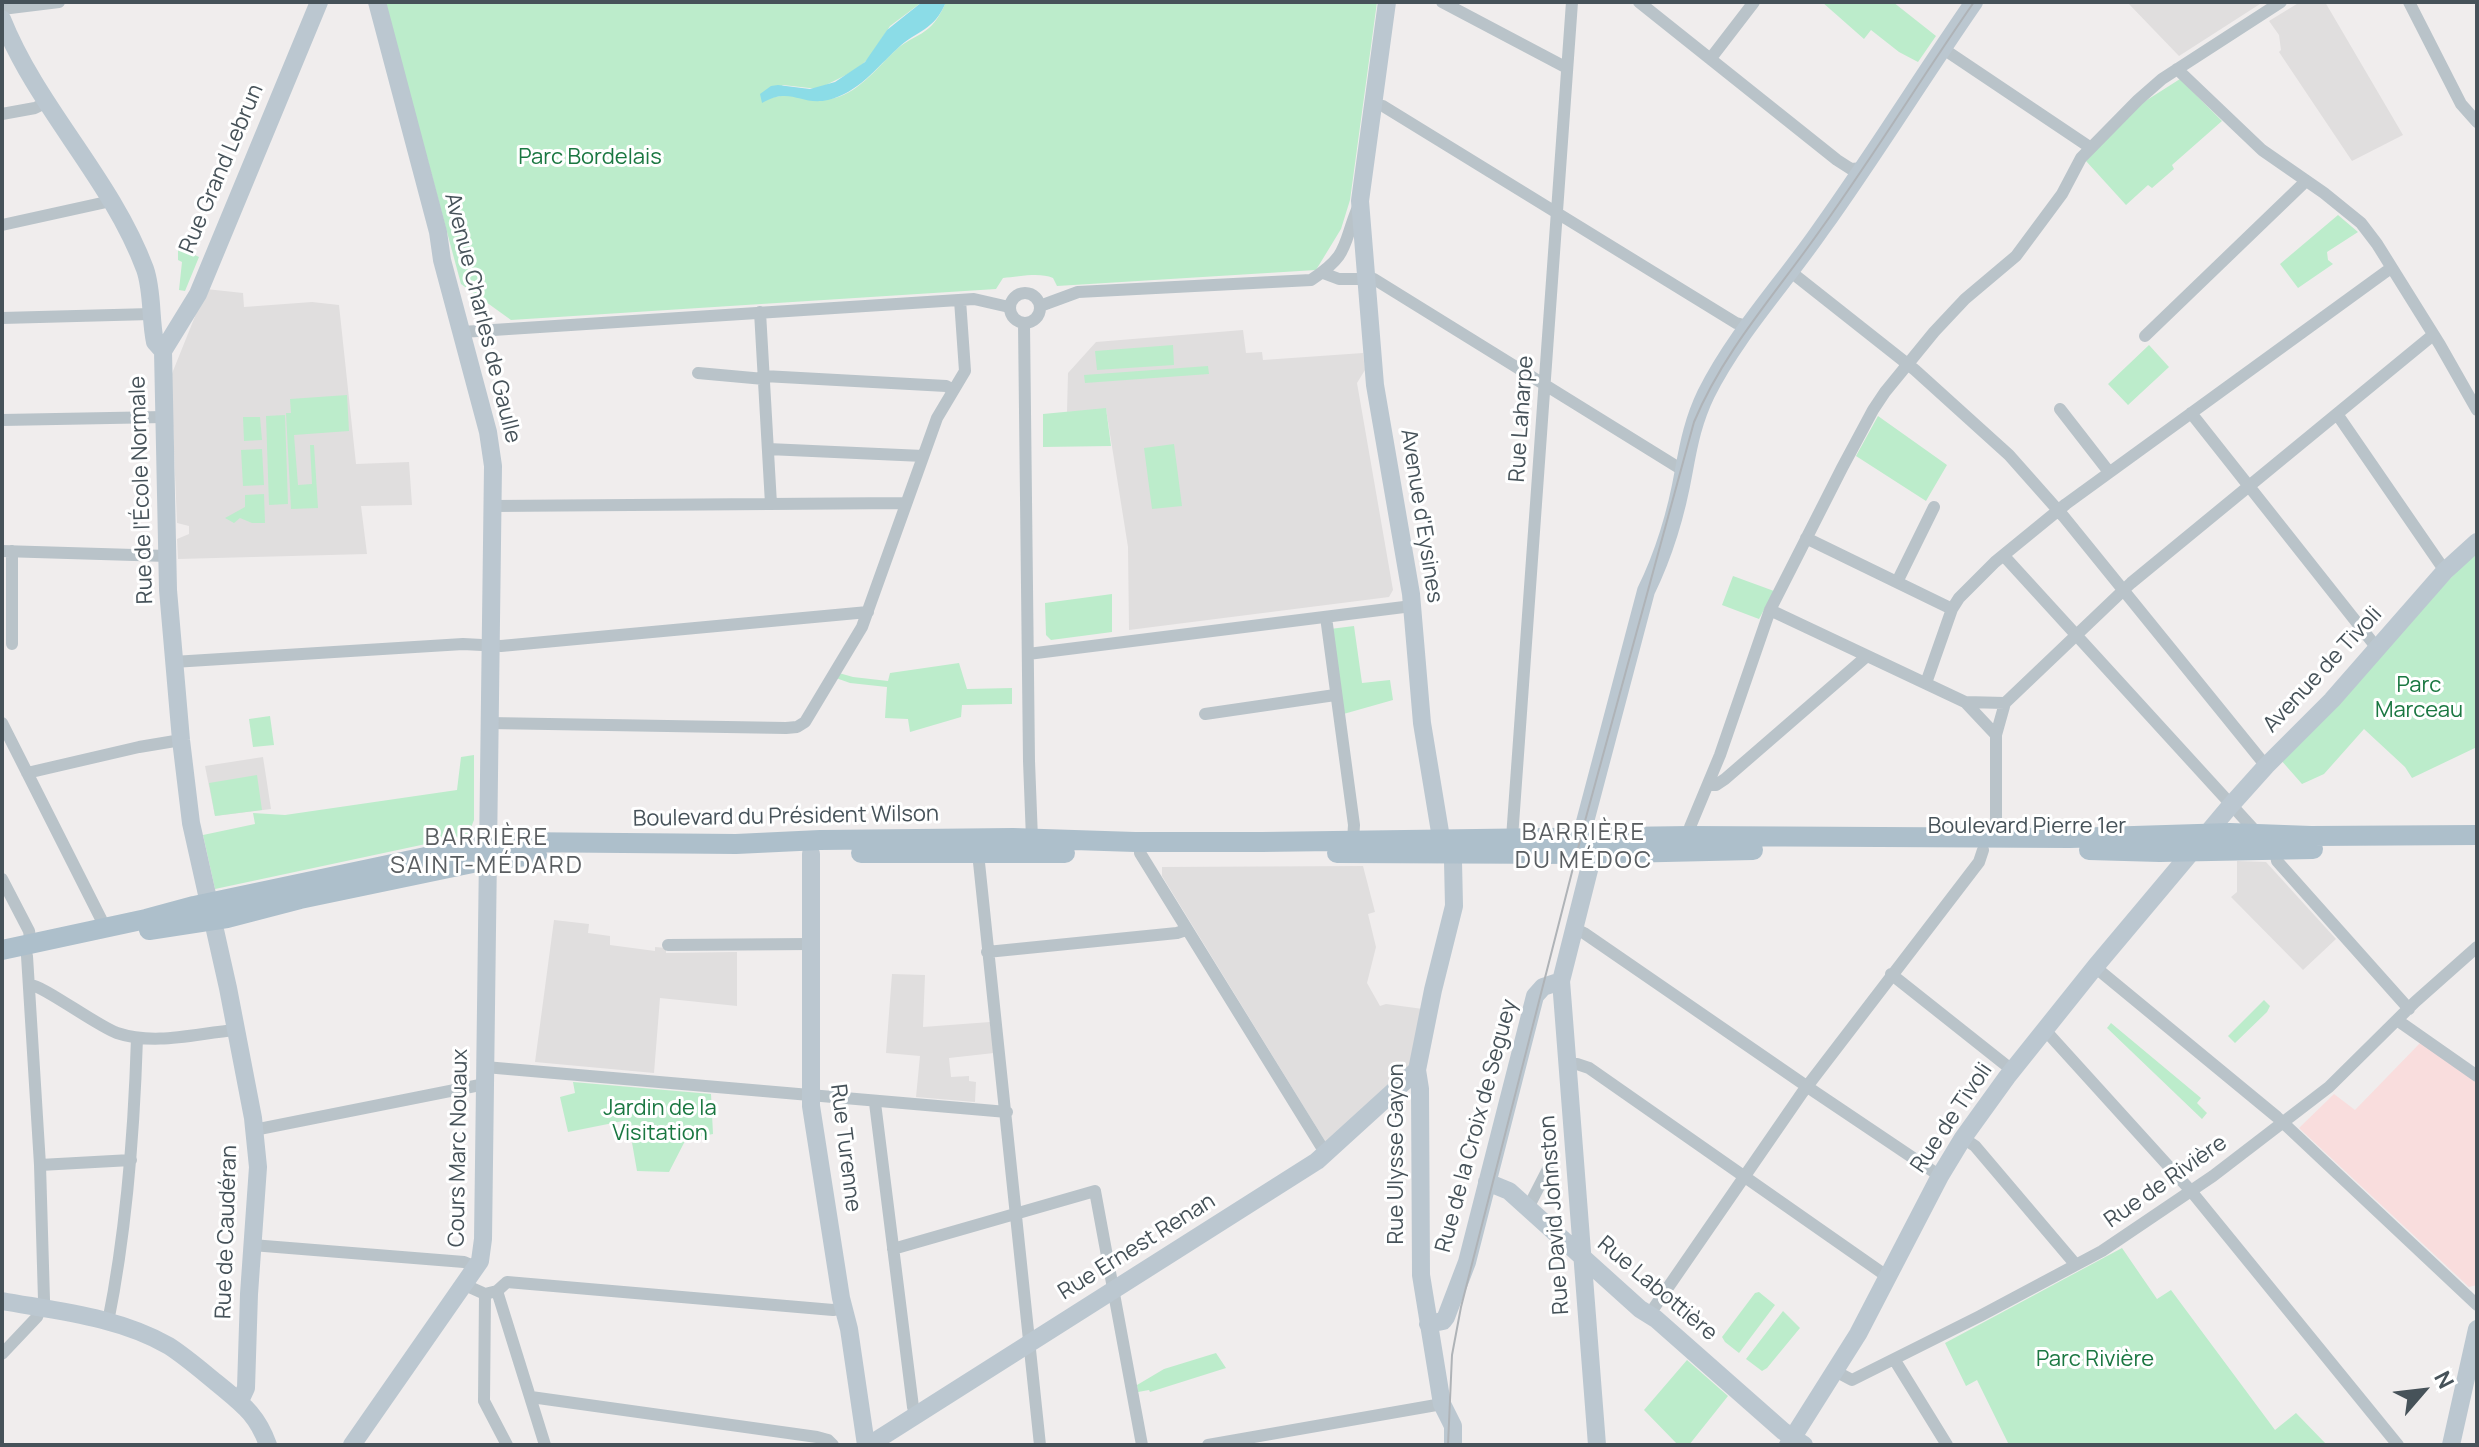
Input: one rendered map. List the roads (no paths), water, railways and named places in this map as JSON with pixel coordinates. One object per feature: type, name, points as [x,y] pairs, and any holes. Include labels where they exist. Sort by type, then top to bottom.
[{"type":"main road","name":"Boulevard Pierre 1er","points":[[1588,853],[1697,843],[1989,844],[2192,851],[2211,842],[2258,834],[2477,835]]},
{"type":"main road","name":"Boulevard Pierre 1er","points":[[1588,853],[1666,837],[1697,843]]},
{"type":"main road","name":"Boulevard du Président Wilson","points":[[2,950],[29,950],[210,911],[320,879],[487,852],[899,839],[1140,853],[1329,853],[1445,846],[1512,838],[1588,853]]},
{"type":"main road","name":"Boulevard Pierre 1er","points":[[1989,844],[2070,838],[2211,842],[2275,850],[2477,847]]},
{"type":"main road","name":"Boulevard du Président Wilson","points":[[2,961],[102,928],[210,911],[227,918],[487,852],[517,856],[978,853],[1037,846],[1135,842],[1353,840],[1445,846],[1474,854],[1588,853]]},
{"type":"street","points":[[2,9],[59,2]]},
{"type":"street","name":"Rue Grand Lebrun","points":[[163,351],[198,294],[319,2]]},
{"type":"street","name":"Avenue Charles de Gaulle","points":[[377,2],[488,432],[493,466],[487,852]]},
{"type":"street","name":"Avenue d'Eysines","points":[[1323,273],[1338,258],[1360,201],[1387,2]]},
{"type":"street","points":[[1442,2],[1567,68]]},
{"type":"street","name":"Rue Laharpe","points":[[1512,838],[1572,2]]},
{"type":"street","points":[[1711,58],[1754,2]]},
{"type":"street","points":[[1561,981],[1646,591],[1658,565],[1698,412],[1721,368],[1751,322],[1791,272],[1864,168],[1974,2]]},
{"type":"street","points":[[1697,843],[1690,827],[1770,610],[1873,410],[1907,365],[1965,299],[2016,256],[2062,194],[2081,158],[2138,100],[2177,69],[2281,2]]},
{"type":"street","points":[[2409,2],[2461,104],[2477,122]]},
{"type":"street","points":[[1645,4],[1837,160],[1851,169],[1864,168]]},
{"type":"street","name":"Rue de l'École Normale","points":[[2,19],[45,103],[111,201],[145,268],[155,342],[163,351],[167,556],[173,662],[191,823],[210,911]]},
{"type":"street","points":[[1942,48],[2091,148]]},
{"type":"street","points":[[2177,69],[2262,150],[2361,223],[2477,410]]},
{"type":"street","points":[[2,114],[45,103]]},
{"type":"street","points":[[1374,104],[1383,106],[1736,323],[1751,322]]},
{"type":"street","points":[[2145,336],[2306,181]]},
{"type":"street","points":[[2,225],[111,201]]},
{"type":"street","name":"Avenue d'Eysines","points":[[1360,201],[1375,385],[1412,606],[1422,723],[1445,846]]},
{"type":"street","points":[[1926,683],[1952,609],[1972,585],[2004,556],[2109,472],[2391,268]]},
{"type":"street","points":[[1791,272],[1907,365],[2009,455],[2059,511],[2266,766]]},
{"type":"street","points":[[1040,306],[1078,292],[1311,280],[1323,273],[1339,279],[1374,279],[1684,471]]},
{"type":"street","points":[[1025,292],[1037,298],[1040,306],[1034,320],[1024,324],[1012,317],[1009,307],[1012,298],[1025,292]]},
{"type":"street","points":[[462,332],[960,300],[983,300],[1009,307]]},
{"type":"street","points":[[489,723],[797,727],[805,722],[850,649],[868,612],[940,410],[965,371],[960,300]]},
{"type":"street","points":[[760,312],[771,504]]},
{"type":"street","points":[[2,318],[151,314]]},
{"type":"street","points":[[1024,324],[1028,654],[1037,846]]},
{"type":"street","points":[[1649,1315],[1807,1087],[1979,862],[1989,844],[1996,735],[2005,703],[2123,590],[2433,335]]},
{"type":"street","points":[[698,373],[946,386],[953,390]]},
{"type":"street","points":[[2060,409],[2109,472]]},
{"type":"street","points":[[2191,413],[2377,648]]},
{"type":"street","points":[[2337,414],[2445,571]]},
{"type":"street","points":[[2,420],[164,417]]},
{"type":"street","points":[[768,449],[923,456]]},
{"type":"street","points":[[493,506],[906,503]]},
{"type":"street","points":[[1897,582],[1934,507]]},
{"type":"street","points":[[1806,538],[1952,609]]},
{"type":"street","name":"Avenue de Tivoli","points":[[2211,842],[2231,805],[2332,700],[2445,571],[2477,542]]},
{"type":"street","points":[[12,644],[7,551],[167,556]]},
{"type":"street","points":[[2004,556],[2258,834]]},
{"type":"street","points":[[1028,654],[1412,606]]},
{"type":"street","points":[[1770,610],[1965,702],[1996,735]]},
{"type":"street","points":[[173,662],[463,644],[501,646],[868,612]]},
{"type":"street","points":[[1326,617],[1354,825],[1353,840]]},
{"type":"street","points":[[1708,785],[1716,785],[1725,779],[1867,656]]},
{"type":"street","points":[[1205,714],[1335,695]]},
{"type":"street","points":[[1965,702],[2005,703]]},
{"type":"street","points":[[2,723],[101,919],[102,928]]},
{"type":"street","points":[[27,773],[181,740]]},
{"type":"street","points":[[811,854],[831,846],[899,839]]},
{"type":"street","name":"Rue Ulysse Gayon","points":[[1445,846],[1454,870],[1454,906]]},
{"type":"street","points":[[2275,850],[2277,861],[2409,1009]]},
{"type":"street","name":"Rue de Tivoli","points":[[1795,1443],[1858,1334],[1963,1138],[2012,1070],[2192,851]]},
{"type":"street","name":"Cours Marc Nouaux","points":[[352,1445],[465,1285],[476,1267],[483,1239],[487,852]]},
{"type":"street","points":[[978,853],[1040,1445]]},
{"type":"street","points":[[1140,853],[1326,1154]]},
{"type":"street","name":"Rue Turenne","points":[[811,854],[811,1096],[866,1444]]},
{"type":"street","name":"Rue Ulysse Gayon","points":[[1442,1404],[1421,1275],[1420,1089],[1417,1070],[1454,906],[1466,864],[1474,854]]},
{"type":"street","points":[[2,879],[29,931],[43,1308],[2,1354]]},
{"type":"street","name":"Rue de Caudéran","points":[[210,911],[236,1030],[258,1167],[246,1388],[240,1401]]},
{"type":"street","points":[[1574,928],[1940,1176]]},
{"type":"street","points":[[987,952],[1186,930]]},
{"type":"street","points":[[668,945],[811,944]]},
{"type":"street","name":"Rue de Rivière","points":[[1835,1371],[1852,1380],[2102,1251],[2191,1191],[2329,1087],[2477,947]]},
{"type":"street","points":[[2095,967],[2283,1123],[2477,1305]]},
{"type":"street","points":[[1891,974],[2012,1070]]},
{"type":"street","name":"Rue David Johnston","points":[[1561,981],[1597,1445]]},
{"type":"street","name":"Rue de la Croix de Seguey","points":[[1428,1324],[1443,1321],[1446,1317],[1467,1262],[1535,996],[1551,982],[1561,981]]},
{"type":"street","points":[[30,985],[37,984],[107,1029],[137,1038],[236,1030]]},
{"type":"street","points":[[2397,1020],[2477,1076]]},
{"type":"street","points":[[2045,1030],[2191,1191],[2398,1445]]},
{"type":"street","points":[[108,1322],[122,1246],[131,1160],[137,1038]]},
{"type":"street","points":[[1568,1065],[1589,1068],[1888,1277]]},
{"type":"street","name":"Rue Ernest Renan","points":[[866,1444],[917,1415],[1326,1154],[1417,1070]]},
{"type":"street","points":[[254,1130],[485,1075],[1007,1112]]},
{"type":"street","points":[[875,1103],[913,1407],[917,1415]]},
{"type":"street","points":[[1963,1138],[1975,1146],[2076,1265]]},
{"type":"street","points":[[40,1165],[131,1160]]},
{"type":"street","points":[[1528,1208],[1548,1169]]},
{"type":"street","name":"Rue Labottière","points":[[1487,1182],[1509,1191],[1795,1443]]},
{"type":"street","points":[[893,1249],[1095,1191],[1142,1445]]},
{"type":"street","points":[[252,1245],[464,1262],[476,1267]]},
{"type":"street","points":[[465,1285],[491,1292],[507,1282],[833,1310],[844,1308]]},
{"type":"street","points":[[491,1292],[531,1397],[545,1445]]},
{"type":"street","points":[[491,1292],[484,1401],[507,1445]]},
{"type":"street","points":[[2,1301],[108,1322],[170,1347],[240,1401],[255,1417],[268,1445]]},
{"type":"street","points":[[2451,1445],[2477,1329]]},
{"type":"street","points":[[1894,1359],[1947,1445]]},
{"type":"street","points":[[531,1397],[817,1437],[833,1445]]},
{"type":"street","points":[[1208,1445],[1442,1404],[1452,1419],[1453,1445]]},
{"type":"water","points":[[922,2],[946,2],[931,25],[905,42],[848,92],[828,100],[810,101],[781,96],[762,103],[760,94],[771,86],[810,89],[835,82],[865,62],[887,30]]},
{"type":"tram line","points":[[1448,1445],[1452,1355],[1461,1307],[1585,821],[1694,422],[1720,370],[1841,201],[1974,2]]},
{"type":"district","name":"BARRIÈRE DU MÉDOC","points":[[1584,847]]},
{"type":"district","name":"BARRIÈRE SAINT-MÉDARD","points":[[487,852]]},
{"type":"park label","name":"Parc Bordelais","points":[[590,158]]},
{"type":"park label","name":"Parc Marceau","points":[[2419,698]]},
{"type":"park label","name":"Jardin de la Visitation","points":[[660,1122]]},
{"type":"park label","name":"Parc Rivière","points":[[2095,1360]]}]
